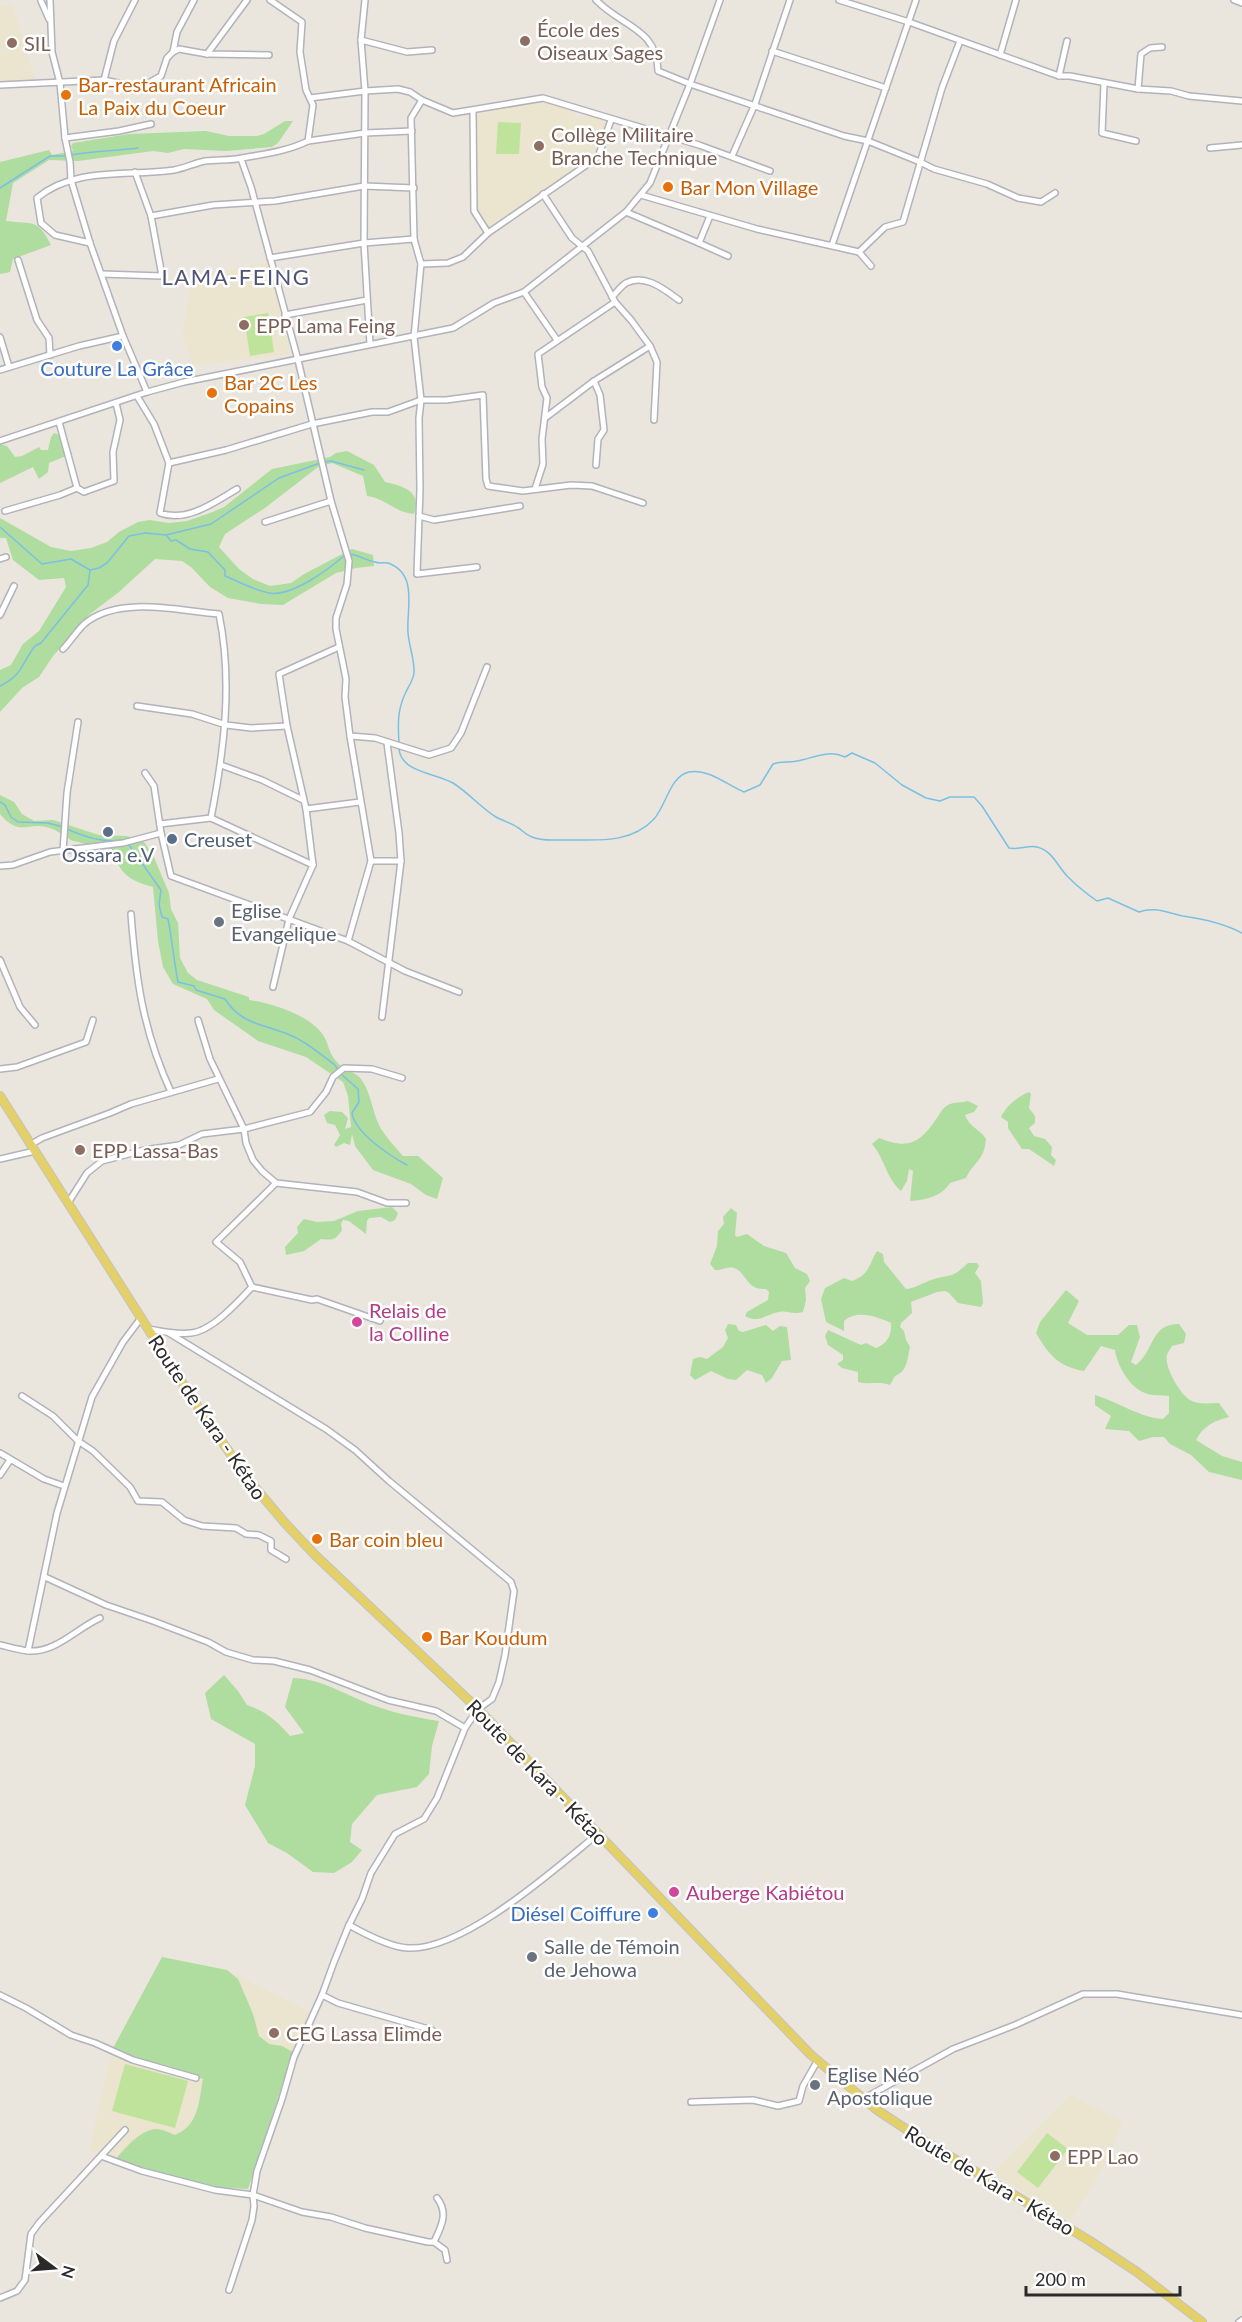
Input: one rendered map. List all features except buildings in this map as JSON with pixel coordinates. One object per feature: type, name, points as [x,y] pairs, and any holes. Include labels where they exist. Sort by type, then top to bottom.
[{"type":"main road","name":"Route de Kara - Kétao","points":[[0,1096],[148,1329],[247,1478],[315,1555],[477,1709],[713,1955],[818,2060],[863,2099],[915,2135],[1090,2241],[1137,2272],[1202,2322]]},
{"type":"street","points":[[50,21],[40,1],[50,0],[52,52],[60,83],[71,180],[90,243],[123,336],[147,392]]},
{"type":"street","points":[[104,80],[114,41],[135,0]]},
{"type":"street","points":[[0,85],[104,80],[127,85],[145,85],[161,76],[167,58],[172,52],[177,32],[194,0]]},
{"type":"street","points":[[207,54],[247,0]]},
{"type":"street","points":[[270,0],[302,22],[300,52],[306,90],[313,105],[308,141]]},
{"type":"street","points":[[365,0],[360,40],[365,91],[364,243],[370,344]]},
{"type":"street","points":[[0,441],[184,382],[453,328],[494,303],[524,292],[626,212],[650,183],[670,137],[720,0]]},
{"type":"street","points":[[732,156],[755,104],[790,0]]},
{"type":"street","points":[[838,0],[909,22],[1059,76],[1138,89],[1171,91],[1189,96],[1242,101]]},
{"type":"street","points":[[832,245],[916,0]]},
{"type":"street","points":[[1000,55],[1016,0]]},
{"type":"street","points":[[1234,0],[1242,3]]},
{"type":"street","points":[[597,1],[608,12],[643,34],[657,54],[658,71],[844,136],[868,141],[934,169],[987,184],[1018,198],[1041,202],[1055,192]]},
{"type":"street","points":[[360,40],[407,52],[432,50]]},
{"type":"street","points":[[859,252],[885,227],[903,222],[942,88],[960,41]]},
{"type":"street","points":[[1059,76],[1067,41]]},
{"type":"street","points":[[1138,89],[1141,54],[1149,48],[1162,47]]},
{"type":"street","points":[[172,52],[179,49],[207,54],[269,55]]},
{"type":"street","points":[[772,51],[886,87]]},
{"type":"street","points":[[1104,84],[1102,133],[1136,141]]},
{"type":"street","points":[[310,98],[398,89],[410,92],[422,100],[453,113],[543,98],[732,156],[770,171]]},
{"type":"street","points":[[422,100],[411,118],[414,239],[421,264],[414,337],[421,400],[417,574],[477,567]]},
{"type":"street","points":[[473,111],[474,211],[488,233]]},
{"type":"street","points":[[421,264],[448,263],[463,257],[488,233],[598,158],[611,120]]},
{"type":"street","points":[[65,138],[151,124]]},
{"type":"street","points":[[90,243],[55,235],[41,223],[37,198],[71,180],[107,173],[175,170],[202,162],[242,159],[296,147],[308,141],[365,133],[412,131]]},
{"type":"street","points":[[1210,148],[1242,145]]},
{"type":"street","points":[[242,159],[298,360],[331,501],[349,561],[347,584],[336,618],[336,629],[346,679],[345,697],[350,736],[371,861],[348,941]]},
{"type":"street","points":[[102,274],[162,276],[151,216],[135,172]]},
{"type":"street","points":[[151,216],[213,205],[275,201],[364,186],[414,188]]},
{"type":"street","points":[[543,194],[572,238],[588,251],[614,300],[650,346],[657,362],[654,420]]},
{"type":"street","points":[[641,195],[757,229],[859,252],[871,266]]},
{"type":"street","points":[[626,212],[728,256]]},
{"type":"street","points":[[699,243],[710,216]]},
{"type":"street","points":[[270,258],[364,243],[414,239]]},
{"type":"street","points":[[18,260],[37,320],[49,338],[50,355]]},
{"type":"street","points":[[535,489],[543,464],[542,439],[547,398],[542,387],[538,354],[614,300],[625,284],[636,281],[654,284],[679,300]]},
{"type":"street","points":[[524,292],[557,340]]},
{"type":"street","points":[[285,315],[367,300]]},
{"type":"street","points":[[0,370],[80,346],[123,336]]},
{"type":"street","points":[[0,337],[9,367]]},
{"type":"street","points":[[544,418],[594,381],[650,346]]},
{"type":"street","points":[[594,381],[600,395],[604,430],[598,439],[596,465]]},
{"type":"street","points":[[169,463],[226,450],[312,424],[372,412],[388,412],[421,400],[446,400],[483,395],[488,486],[523,492],[571,485],[592,486],[644,503]]},
{"type":"street","points":[[137,396],[154,424],[169,463],[160,513],[197,512],[237,489]]},
{"type":"street","points":[[59,422],[77,488],[84,492],[114,481],[113,452],[120,420],[116,403]]},
{"type":"street","points":[[5,511],[77,488]]},
{"type":"street","points":[[265,522],[331,501]]},
{"type":"street","points":[[419,516],[434,520],[520,506]]},
{"type":"street","points":[[0,615],[14,585]]},
{"type":"street","points":[[63,649],[85,622],[97,615],[130,607],[161,607],[219,614],[224,641],[226,725],[211,818]]},
{"type":"street","points":[[273,987],[289,919],[313,865],[306,809],[287,726],[279,674],[339,647]]},
{"type":"street","points":[[350,736],[375,738],[429,755],[451,748],[461,733],[487,667]]},
{"type":"street","points":[[137,706],[192,714],[226,725],[251,728],[287,726]]},
{"type":"street","points":[[63,851],[67,793],[78,722]]},
{"type":"street","points":[[382,1017],[401,861],[387,743]]},
{"type":"street","points":[[221,765],[262,780],[303,800]]},
{"type":"street","points":[[145,773],[154,786],[161,833],[171,876],[348,941],[388,963],[459,992]]},
{"type":"street","points":[[306,809],[360,802]]},
{"type":"street","points":[[160,824],[211,818],[313,865]]},
{"type":"street","points":[[0,866],[10,866],[50,852],[125,842],[161,833]]},
{"type":"street","points":[[371,861],[401,861]]},
{"type":"street","points":[[131,914],[140,999],[153,1050],[171,1092]]},
{"type":"street","points":[[0,960],[20,1006],[35,1025]]},
{"type":"street","points":[[0,1069],[17,1067],[86,1042],[93,1020]]},
{"type":"street","points":[[198,1020],[218,1079],[244,1129],[246,1143],[253,1160],[262,1171],[276,1183],[357,1192],[387,1203],[406,1203]]},
{"type":"street","points":[[68,1203],[87,1173],[102,1161],[179,1144],[202,1134],[244,1129],[310,1112],[326,1092],[333,1077],[344,1068],[372,1070],[402,1078]]},
{"type":"street","points":[[0,1159],[33,1148],[42,1138],[131,1104],[218,1079]]},
{"type":"street","points":[[252,1287],[240,1262],[216,1242],[276,1183]]},
{"type":"street","points":[[252,1287],[312,1300],[317,1299],[380,1321]]},
{"type":"street","points":[[148,1329],[169,1333],[194,1333],[211,1324],[232,1308],[252,1287]]},
{"type":"street","points":[[28,1651],[64,1486],[92,1397],[123,1342],[141,1318]]},
{"type":"street","points":[[169,1333],[301,1413],[355,1450],[511,1582],[514,1591],[499,1682],[492,1699],[477,1709],[465,1728],[437,1798],[423,1819],[395,1834],[371,1873],[322,1995],[294,2057],[257,2171],[252,2220],[229,2290]]},
{"type":"street","points":[[22,1396],[53,1416],[78,1441],[93,1451],[130,1487],[138,1501],[162,1502],[184,1520],[202,1526],[236,1528],[246,1534],[259,1535],[271,1541],[271,1550],[286,1559]]},
{"type":"street","points":[[0,1453],[44,1479],[64,1486]]},
{"type":"street","points":[[0,1475],[10,1460]]},
{"type":"street","points":[[45,1577],[106,1605],[208,1642],[226,1652],[253,1660],[274,1661],[310,1670],[373,1695],[436,1711],[465,1728]]},
{"type":"street","points":[[0,1645],[28,1651],[38,1650],[59,1643],[100,1618]]},
{"type":"street","points":[[349,1925],[405,1948],[427,1947],[455,1936],[501,1911],[598,1833]]},
{"type":"street","points":[[863,2099],[953,2049],[1015,2025],[1083,1994],[1117,1994],[1242,2015]]},
{"type":"street","points":[[0,1995],[71,2035],[139,2062],[196,2078]]},
{"type":"street","points":[[322,1995],[338,2003],[432,2030],[435,2033]]},
{"type":"street","points":[[692,2102],[753,2100],[778,2106],[799,2101],[803,2086],[818,2060]]},
{"type":"street","points":[[0,2298],[17,2291],[25,2280],[31,2234],[39,2223],[125,2130]]},
{"type":"street","points":[[101,2156],[142,2171],[215,2190],[253,2195],[302,2212],[331,2217],[377,2231],[434,2242],[445,2250],[447,2260]]},
{"type":"street","points":[[434,2242],[441,2229],[444,2213],[437,2198]]},
{"type":"shaded area","name":"SIL","points":[[13,5],[35,80],[0,82],[0,6]]},
{"type":"shaded area","name":"Collège Militaire Branche Technique","points":[[543,100],[575,110],[575,117],[581,118],[586,115],[608,122],[595,153],[490,229],[477,212],[476,117],[480,113]]},
{"type":"shaded area","name":"EPP Lama Feing","points":[[269,262],[291,354],[193,365],[182,333],[192,277]]},
{"type":"shaded area","points":[[162,1957],[227,1970],[310,2012],[293,2052],[248,2189],[168,2175],[89,2150],[111,2052]]},
{"type":"shaded area","name":"EPP Lao","points":[[1070,2095],[1123,2122],[1105,2164],[1071,2221],[992,2173]]},
{"type":"green space","points":[[285,121],[293,121],[278,143],[272,147],[226,151],[184,149],[168,153],[153,151],[78,161],[49,160],[13,183],[6,221],[38,226],[51,245],[13,259],[10,272],[0,274],[0,162],[49,150],[52,155],[73,151],[71,146],[73,143],[129,134],[206,131],[229,136],[257,136]]},
{"type":"green space","points":[[498,122],[521,123],[519,154],[496,154]]},
{"type":"green space","points":[[268,313],[274,352],[250,356],[244,317]]},
{"type":"green space","points":[[54,433],[60,435],[66,456],[49,463],[48,472],[39,479],[33,467],[0,483],[0,444],[7,446],[15,457],[22,456],[39,447],[41,450],[48,450]]},
{"type":"green space","points":[[347,451],[374,465],[385,482],[409,491],[415,500],[414,514],[367,496],[363,476],[332,463],[318,467],[265,508],[225,534],[219,547],[239,569],[253,579],[270,586],[291,583],[352,549],[373,555],[374,566],[336,573],[283,605],[228,598],[210,587],[182,561],[155,559],[119,592],[90,614],[53,656],[39,677],[22,688],[0,712],[0,670],[11,665],[23,644],[39,631],[66,587],[64,578],[39,580],[13,560],[6,538],[0,538],[0,518],[51,547],[71,551],[91,548],[107,542],[119,532],[138,522],[187,521],[224,507],[272,469],[330,457]]},
{"type":"green space","points":[[0,795],[14,802],[22,814],[34,821],[53,820],[99,835],[127,836],[144,842],[153,855],[169,893],[171,909],[178,923],[180,958],[188,973],[197,980],[249,997],[249,1000],[289,1011],[317,1028],[325,1038],[335,1060],[361,1079],[380,1127],[394,1146],[403,1156],[418,1156],[443,1178],[437,1199],[426,1195],[411,1184],[373,1170],[355,1146],[352,1134],[350,1145],[344,1143],[336,1147],[334,1145],[340,1135],[335,1125],[327,1123],[324,1115],[330,1111],[342,1112],[348,1118],[345,1129],[351,1127],[348,1096],[343,1082],[306,1057],[258,1041],[214,1010],[207,999],[173,984],[163,967],[153,887],[137,882],[126,875],[118,864],[112,849],[73,841],[46,827],[13,825],[0,814]]},
{"type":"green space","points":[[1029,1092],[1031,1094],[1029,1108],[1035,1116],[1035,1123],[1029,1128],[1034,1136],[1045,1139],[1052,1147],[1051,1155],[1056,1160],[1054,1166],[1029,1149],[1022,1149],[1008,1128],[1008,1122],[1001,1117],[1012,1102]]},
{"type":"green space","points":[[968,1101],[978,1106],[974,1112],[965,1115],[986,1139],[981,1156],[966,1178],[950,1183],[942,1192],[932,1197],[910,1201],[913,1171],[909,1169],[907,1181],[901,1191],[892,1180],[872,1144],[879,1138],[906,1144],[913,1142],[931,1127],[946,1107],[952,1103]]},
{"type":"green space","points":[[392,1207],[398,1213],[395,1220],[390,1222],[381,1217],[369,1218],[366,1234],[349,1221],[343,1220],[342,1230],[335,1238],[321,1239],[304,1251],[286,1255],[285,1247],[298,1233],[297,1227],[304,1219],[317,1222],[334,1221],[358,1211]]},
{"type":"green space","points":[[731,1208],[737,1213],[735,1235],[737,1237],[747,1234],[764,1246],[786,1253],[795,1268],[807,1274],[810,1281],[805,1288],[806,1300],[803,1312],[779,1312],[758,1319],[745,1316],[747,1312],[768,1300],[769,1292],[766,1289],[754,1287],[742,1273],[734,1268],[715,1270],[710,1264],[717,1246],[718,1231],[724,1224],[723,1217]]},
{"type":"green space","points":[[877,1251],[883,1254],[884,1262],[906,1289],[952,1275],[968,1263],[977,1263],[979,1266],[975,1273],[981,1281],[983,1303],[981,1307],[958,1303],[945,1291],[911,1302],[912,1313],[901,1323],[900,1327],[910,1347],[905,1368],[895,1376],[890,1385],[858,1382],[858,1372],[842,1368],[837,1364],[843,1360],[843,1355],[828,1345],[825,1336],[828,1330],[861,1345],[866,1343],[876,1348],[888,1338],[891,1323],[874,1317],[855,1315],[844,1321],[844,1331],[826,1322],[821,1299],[825,1288],[844,1278],[852,1281],[862,1275],[868,1269]]},
{"type":"green space","points":[[1066,1290],[1079,1301],[1068,1323],[1087,1335],[1118,1335],[1129,1325],[1137,1325],[1140,1337],[1131,1362],[1136,1365],[1163,1328],[1179,1324],[1186,1334],[1184,1343],[1172,1346],[1167,1355],[1168,1366],[1174,1380],[1190,1400],[1200,1403],[1219,1403],[1229,1417],[1210,1425],[1196,1440],[1222,1456],[1242,1462],[1242,1480],[1209,1472],[1191,1455],[1170,1444],[1164,1437],[1139,1441],[1129,1431],[1105,1429],[1111,1416],[1095,1405],[1095,1395],[1145,1415],[1163,1419],[1169,1413],[1169,1396],[1147,1394],[1134,1386],[1121,1369],[1115,1350],[1101,1346],[1084,1371],[1061,1363],[1050,1353],[1036,1333],[1040,1322]]},
{"type":"green space","points":[[728,1324],[736,1325],[739,1331],[743,1332],[766,1325],[773,1331],[780,1326],[787,1327],[791,1360],[782,1361],[772,1378],[766,1383],[762,1375],[747,1370],[736,1380],[711,1371],[695,1380],[690,1375],[693,1359],[700,1357],[707,1359],[723,1347],[728,1338],[725,1330]]},
{"type":"green space","points":[[224,1675],[247,1705],[271,1718],[290,1736],[304,1733],[285,1707],[293,1678],[320,1683],[389,1710],[439,1721],[432,1746],[429,1774],[417,1787],[377,1795],[352,1824],[350,1842],[362,1850],[352,1862],[334,1873],[313,1872],[287,1853],[268,1843],[245,1805],[255,1766],[255,1744],[211,1719],[205,1693]]},
{"type":"green space","points":[[162,1957],[227,1970],[238,1979],[253,2014],[259,2036],[269,2044],[282,2046],[293,2052],[248,2189],[219,2187],[116,2159],[133,2140],[150,2130],[158,2129],[175,2135],[183,2131],[193,2119],[199,2104],[203,2079],[172,2067],[111,2052]]},
{"type":"green space","points":[[125,2064],[188,2081],[175,2128],[112,2111]]},
{"type":"green space","points":[[1047,2133],[1068,2149],[1038,2188],[1017,2172]]},
{"type":"waterway","points":[[70,155],[138,148]]},
{"type":"waterway","points":[[0,188],[50,156],[66,156]]},
{"type":"waterway","points":[[324,462],[331,461],[364,470]]},
{"type":"waterway","points":[[0,527],[42,564],[71,559],[90,570],[107,563],[129,536],[145,533],[166,535],[211,524],[279,478],[320,463]]},
{"type":"waterway","points":[[166,535],[171,541],[176,540],[190,549],[208,552],[225,570],[225,576],[269,593],[288,591],[299,586],[345,555]]},
{"type":"waterway","points":[[349,554],[377,563],[388,563],[398,568],[407,584],[408,633],[414,673],[399,713],[399,744]]},
{"type":"waterway","points":[[0,686],[13,678],[35,646],[41,643],[88,585],[90,570]]},
{"type":"waterway","points":[[399,749],[401,757],[412,767],[453,783],[491,813],[530,836],[549,840],[597,840],[633,834],[654,819],[677,779],[689,772],[703,772],[744,792],[760,785],[773,764],[827,754],[845,757],[852,753],[875,763],[902,785],[926,798],[940,801],[950,797],[974,797],[1009,848],[1037,847],[1047,852],[1071,880],[1097,901],[1108,898],[1139,912],[1161,911],[1213,922],[1242,933]]},
{"type":"waterway","points":[[0,802],[5,805],[11,817],[18,822],[48,823],[63,827]]},
{"type":"waterway","points":[[67,829],[94,839],[123,840]]},
{"type":"waterway","points":[[129,845],[161,890],[159,905],[162,917],[168,919],[178,982],[225,999],[232,1008],[247,1019],[309,1045],[335,1065],[338,1070]]},
{"type":"waterway","points":[[341,1074],[358,1089],[359,1102],[352,1113],[359,1128],[383,1150],[407,1165]]},
{"type":"place","name":"École des Oiseaux Sages","points":[[525,41]]},
{"type":"place","name":"SIL","points":[[12,43]]},
{"type":"place","name":"Bar-restaurant Africain La Paix du Coeur","points":[[66,95]]},
{"type":"place","name":"Collège Militaire Branche Technique","points":[[539,146]]},
{"type":"place","name":"Bar Mon Village","points":[[668,187]]},
{"type":"place","name":"EPP Lama Feing","points":[[244,325]]},
{"type":"place","name":"Couture La Grâce","points":[[117,346]]},
{"type":"place","name":"Bar 2C Les Copains","points":[[212,393]]},
{"type":"place","name":"Ossara e.V","points":[[108,832]]},
{"type":"place","name":"Creuset","points":[[172,839]]},
{"type":"place","name":"Eglise Evangelique","points":[[219,922]]},
{"type":"place","name":"EPP Lassa-Bas","points":[[80,1150]]},
{"type":"place","name":"Relais de la Colline","points":[[357,1322]]},
{"type":"place","name":"Bar coin bleu","points":[[317,1539]]},
{"type":"place","name":"Bar Koudum","points":[[427,1637]]},
{"type":"place","name":"Auberge Kabiétou","points":[[674,1892]]},
{"type":"place","name":"Diésel Coiffure","points":[[653,1913]]},
{"type":"place","name":"Salle de Témoin de Jehowa","points":[[532,1957]]},
{"type":"place","name":"CEG Lassa Elimde","points":[[274,2033]]},
{"type":"place","name":"Eglise Néo Apostolique","points":[[815,2085]]},
{"type":"place","name":"EPP Lao","points":[[1055,2156]]},
{"type":"district","name":"LAMA-FEING","points":[[236,276]]}]
